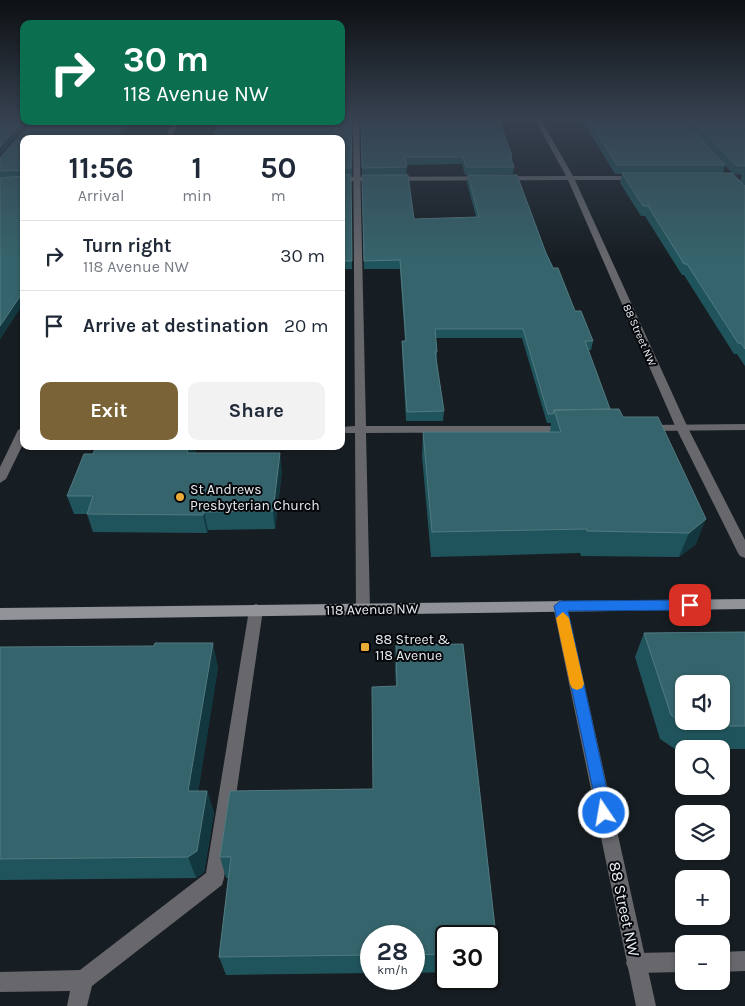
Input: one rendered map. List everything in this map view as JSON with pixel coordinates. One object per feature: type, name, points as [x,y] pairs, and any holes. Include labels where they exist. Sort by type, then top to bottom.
[{"type":"main road","name":"118 Avenue NW","points":[[0,614],[745,604]]},
{"type":"street","points":[[358,165],[363,609]]},
{"type":"street","name":"88 Street NW","points":[[563,165],[682,428],[745,552]]},
{"type":"street","points":[[345,178],[646,178]]},
{"type":"street","points":[[633,428],[745,427]]},
{"type":"street","points":[[345,430],[584,429]]},
{"type":"street","points":[[0,479],[20,441]]},
{"type":"street","name":"88 Street NW","points":[[560,606],[646,1006]]},
{"type":"street","points":[[0,982],[83,980],[215,878],[256,610]]},
{"type":"street","points":[[730,962],[745,961]]},
{"type":"street","points":[[636,963],[675,962]]},
{"type":"street","points":[[77,1006],[83,980]]},
{"type":"building","points":[[0,165],[20,165],[20,170],[0,171]]},
{"type":"building","points":[[345,165],[351,165],[351,168],[345,168]]},
{"type":"building","points":[[362,165],[407,165],[407,167],[362,168]]},
{"type":"building","points":[[465,165],[513,165],[514,167],[466,167]]},
{"type":"building","points":[[622,173],[732,173],[745,186],[745,349],[741,343],[738,343],[687,264],[684,264],[648,206],[643,206]]},
{"type":"building","points":[[345,174],[351,175],[352,261],[345,261]]},
{"type":"building","points":[[362,175],[408,175],[414,219],[479,217],[468,175],[517,175],[546,253],[553,268],[558,268],[575,311],[581,311],[593,341],[585,341],[610,409],[554,410],[553,414],[548,414],[523,329],[435,329],[437,352],[435,352],[444,411],[407,412],[402,341],[406,341],[400,260],[364,261]]},
{"type":"building","points":[[20,176],[20,296],[0,326],[0,178]]},
{"type":"building","points":[[619,409],[623,417],[658,417],[706,519],[689,533],[587,531],[587,529],[432,532],[423,432],[561,432],[554,410]]},
{"type":"building","name":"St Andrews Presbyterian Church","points":[[94,450],[188,450],[187,453],[280,453],[273,511],[204,512],[203,515],[87,514],[93,496],[67,496],[84,454],[93,454]]},
{"type":"building","points":[[745,632],[745,726],[730,726],[730,675],[675,675],[675,718],[671,715],[644,633]]},
{"type":"building","points":[[155,643],[213,643],[188,791],[207,791],[197,851],[188,857],[0,859],[0,647],[154,646]]},
{"type":"building","points":[[463,644],[495,925],[435,925],[435,954],[425,955],[425,925],[360,925],[360,955],[219,957],[231,857],[220,857],[230,791],[373,789],[372,687],[397,686],[396,645]]},
{"type":"slow traffic","points":[[563,618],[577,684]]},
{"type":"place","name":"St Andrews Presbyterian Church","points":[[180,497]]},
{"type":"place","name":"88 Street & 118 Avenue","points":[[365,647]]},
{"type":"route","points":[[604,813],[560,606],[690,605]]}]
